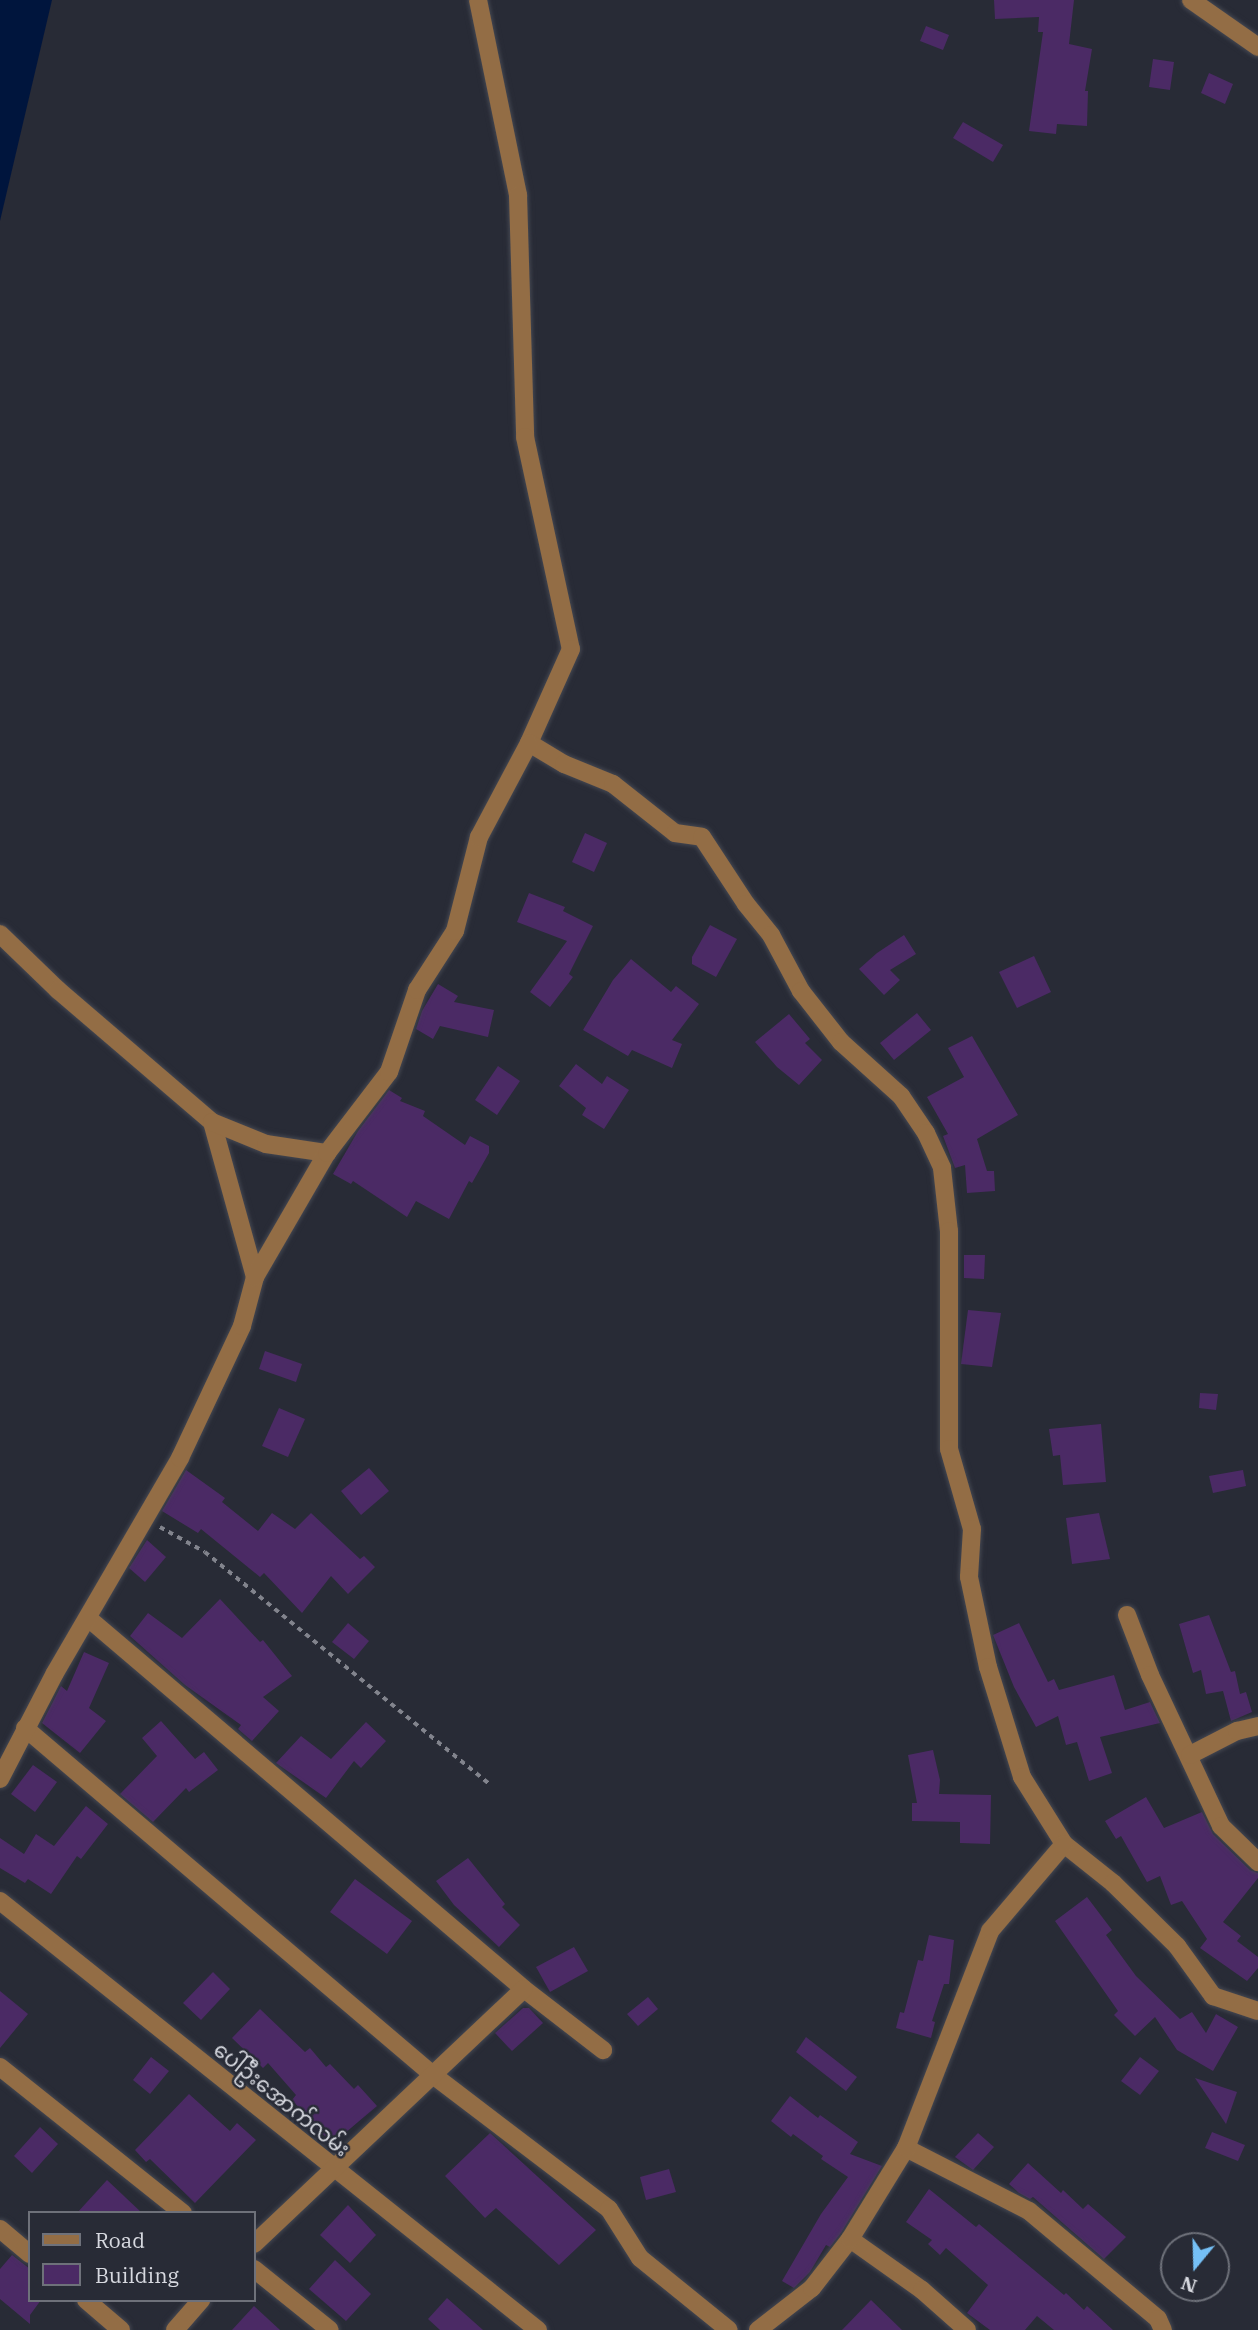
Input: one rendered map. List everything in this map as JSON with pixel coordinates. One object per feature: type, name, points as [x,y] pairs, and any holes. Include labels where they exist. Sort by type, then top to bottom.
[{"type":"street","points":[[0,1779],[25,1728],[180,1458],[242,1326],[255,1277],[327,1153],[389,1072],[417,990],[455,931],[479,837],[529,743],[571,649],[525,437],[518,195],[478,0]]},
{"type":"street","points":[[1191,0],[1258,47]]},
{"type":"street","points":[[529,743],[564,764],[613,783],[675,832],[702,837],[746,904],[771,935],[801,991],[841,1042],[901,1096],[926,1133],[942,1168],[949,1231],[949,1449],[972,1529],[969,1577],[988,1667],[1022,1777],[1064,1844],[1113,1884],[1177,1946],[1213,1996],[1258,2011]]},
{"type":"street","points":[[0,934],[58,990],[212,1122],[266,1144],[327,1153]]},
{"type":"street","points":[[212,1122],[255,1277]]},
{"type":"street","points":[[1127,1615],[1150,1675],[1190,1755],[1221,1826],[1258,1862]]},
{"type":"street","points":[[88,1618],[524,1989],[603,2050]]},
{"type":"street","points":[[1190,1755],[1237,1731],[1258,1726]]},
{"type":"street","points":[[25,1728],[433,2075],[609,2209],[639,2258],[729,2330]]},
{"type":"street","points":[[758,2330],[812,2288],[850,2239],[906,2148],[990,1931],[1064,1844]]},
{"type":"street","name":"ပေါ်ဦးအောက်လမ်း","points":[[0,1902],[538,2330]]},
{"type":"street","points":[[256,2242],[524,1989]]},
{"type":"street","points":[[0,2067],[180,2211]]},
{"type":"street","points":[[906,2148],[1029,2211],[1158,2319],[1163,2330]]},
{"type":"street","points":[[0,2229],[28,2251]]},
{"type":"street","points":[[850,2239],[922,2290],[967,2330]]},
{"type":"street","points":[[256,2271],[330,2330]]},
{"type":"street","points":[[88,2302],[121,2330]]},
{"type":"street","points":[[175,2330],[199,2302]]},
{"type":"path","points":[[146,1520],[205,1552],[489,1784]]},
{"type":"water","points":[[0,0],[52,0],[0,221]]},
{"type":"building","points":[[994,0],[1074,0],[1069,44],[1092,49],[1085,91],[1088,91],[1087,126],[1057,124],[1056,134],[1029,131],[1043,32],[1038,32],[1039,17],[995,19]]},
{"type":"building","points":[[926,26],[949,35],[943,50],[920,41]]},
{"type":"building","points":[[1153,59],[1174,62],[1170,90],[1149,87]]},
{"type":"building","points":[[1209,73],[1233,84],[1225,104],[1201,93]]},
{"type":"building","points":[[963,122],[1003,145],[993,162],[953,138]]},
{"type":"building","points":[[585,833],[607,843],[594,872],[572,862]]},
{"type":"building","points":[[529,893],[565,907],[563,911],[593,926],[569,974],[573,977],[550,1007],[530,992],[567,941],[517,922]]},
{"type":"building","points":[[710,925],[737,939],[716,977],[692,964],[692,957]]},
{"type":"building","points":[[904,935],[916,954],[890,970],[900,980],[884,995],[859,969]]},
{"type":"building","points":[[1034,956],[1051,992],[1017,1008],[999,972]]},
{"type":"building","points":[[631,959],[671,992],[676,986],[699,1004],[672,1040],[682,1044],[672,1068],[632,1050],[628,1056],[583,1030],[613,980]]},
{"type":"building","points":[[438,984],[458,996],[454,1002],[494,1010],[488,1037],[440,1026],[433,1039],[416,1029],[422,1011]]},
{"type":"building","points":[[917,1013],[931,1030],[894,1060],[880,1043]]},
{"type":"building","points":[[789,1014],[810,1039],[805,1043],[822,1060],[799,1085],[777,1067],[755,1042]]},
{"type":"building","points":[[972,1036],[1018,1115],[977,1139],[987,1171],[994,1171],[995,1191],[967,1193],[965,1165],[955,1168],[943,1136],[948,1134],[927,1097],[964,1077],[948,1048]]},
{"type":"building","points":[[576,1064],[602,1084],[607,1076],[629,1090],[604,1129],[582,1115],[586,1108],[559,1086]]},
{"type":"building","points":[[498,1066],[520,1081],[497,1115],[475,1100]]},
{"type":"building","points":[[389,1090],[402,1098],[400,1101],[425,1111],[423,1116],[465,1145],[470,1136],[489,1146],[489,1153],[472,1183],[469,1181],[449,1219],[416,1201],[407,1217],[353,1181],[351,1184],[333,1174],[358,1131]]},
{"type":"building","points":[[964,1255],[985,1255],[984,1279],[964,1278]]},
{"type":"building","points":[[968,1310],[1001,1313],[992,1367],[961,1364]]},
{"type":"building","points":[[265,1351],[302,1364],[296,1382],[259,1369]]},
{"type":"building","points":[[1200,1393],[1218,1394],[1216,1410],[1199,1408]]},
{"type":"building","points":[[279,1408],[305,1419],[288,1457],[262,1446]]},
{"type":"building","points":[[1101,1424],[1106,1482],[1063,1485],[1060,1455],[1053,1456],[1049,1429]]},
{"type":"building","points":[[369,1468],[389,1491],[361,1515],[341,1491]]},
{"type":"building","points":[[186,1470],[225,1498],[222,1502],[258,1531],[272,1513],[295,1529],[311,1513],[360,1559],[364,1556],[375,1567],[348,1594],[331,1576],[302,1613],[264,1573],[260,1577],[201,1529],[198,1533],[162,1511]]},
{"type":"building","points":[[1243,1470],[1246,1486],[1213,1493],[1209,1476]]},
{"type":"building","points":[[1099,1513],[1110,1559],[1072,1564],[1066,1518]]},
{"type":"building","points":[[147,1540],[166,1557],[145,1582],[129,1568]]},
{"type":"building","points":[[220,1599],[260,1642],[263,1640],[292,1676],[263,1697],[279,1711],[252,1741],[238,1729],[241,1725],[185,1685],[130,1636],[148,1613],[182,1638]]},
{"type":"building","points":[[1209,1615],[1231,1672],[1235,1671],[1240,1694],[1246,1692],[1252,1712],[1231,1721],[1223,1691],[1206,1694],[1201,1670],[1193,1673],[1179,1624]]},
{"type":"building","points":[[348,1623],[369,1641],[354,1659],[332,1642]]},
{"type":"building","points":[[1019,1623],[1048,1682],[1054,1679],[1059,1690],[1114,1675],[1125,1710],[1150,1702],[1160,1723],[1100,1737],[1112,1773],[1089,1781],[1077,1742],[1066,1745],[1058,1716],[1036,1727],[1014,1687],[993,1635]]},
{"type":"building","points":[[84,1652],[109,1663],[89,1708],[106,1721],[80,1753],[42,1723],[61,1686],[67,1691]]},
{"type":"building","points":[[161,1721],[195,1759],[204,1752],[218,1770],[189,1792],[186,1788],[153,1822],[120,1794],[157,1756],[142,1738]]},
{"type":"building","points":[[366,1722],[386,1741],[361,1768],[354,1761],[326,1798],[276,1763],[301,1736],[331,1759]]},
{"type":"building","points":[[933,1750],[940,1780],[939,1794],[991,1795],[990,1844],[960,1843],[960,1822],[912,1821],[912,1803],[917,1803],[908,1755]]},
{"type":"building","points":[[33,1765],[57,1782],[35,1812],[11,1794]]},
{"type":"building","points":[[1146,1797],[1164,1828],[1202,1812],[1213,1834],[1250,1870],[1258,1873],[1258,1878],[1223,1922],[1241,1936],[1237,1941],[1258,1957],[1258,1968],[1247,1981],[1200,1948],[1207,1939],[1182,1901],[1171,1905],[1160,1876],[1147,1882],[1121,1836],[1116,1839],[1105,1821]]},
{"type":"building","points":[[86,1806],[108,1824],[81,1859],[77,1856],[51,1894],[28,1879],[25,1883],[0,1868],[0,1838],[24,1854],[36,1834],[54,1846]]},
{"type":"building","points":[[468,1858],[505,1904],[502,1907],[520,1925],[499,1947],[454,1905],[436,1881]]},
{"type":"building","points":[[355,1879],[412,1921],[387,1954],[330,1912]]},
{"type":"building","points":[[1087,1897],[1112,1930],[1106,1935],[1136,1976],[1180,2019],[1192,2012],[1206,2033],[1216,2014],[1238,2027],[1213,2071],[1177,2050],[1155,2017],[1135,2036],[1114,2015],[1118,2011],[1055,1921]]},
{"type":"building","points":[[929,1935],[954,1940],[949,1984],[944,1984],[932,2021],[935,2022],[931,2038],[896,2028],[900,2012],[904,2013],[918,1960],[923,1961]]},
{"type":"building","points":[[574,1947],[588,1971],[550,1992],[536,1967]]},
{"type":"building","points":[[213,1972],[230,1989],[201,2020],[183,2003]]},
{"type":"building","points":[[0,1991],[28,2014],[0,2048]]},
{"type":"building","points":[[648,1997],[658,2009],[638,2026],[627,2014]]},
{"type":"building","points":[[523,2008],[529,2008],[543,2023],[512,2051],[495,2033]]},
{"type":"building","points":[[260,2009],[305,2052],[310,2048],[326,2067],[330,2064],[354,2089],[358,2085],[377,2106],[332,2144],[292,2100],[296,2095],[268,2063],[263,2068],[232,2038]]},
{"type":"building","points":[[806,2037],[857,2077],[846,2091],[796,2052]]},
{"type":"building","points":[[151,2057],[169,2071],[150,2094],[133,2080]]},
{"type":"building","points":[[1140,2057],[1159,2071],[1140,2095],[1121,2081]]},
{"type":"building","points":[[1195,2078],[1237,2092],[1226,2124]]},
{"type":"building","points":[[189,2094],[230,2131],[237,2123],[256,2140],[195,2203],[150,2159],[146,2162],[135,2150]]},
{"type":"building","points":[[790,2096],[818,2118],[820,2115],[858,2142],[850,2154],[882,2166],[841,2233],[830,2247],[826,2245],[810,2272],[794,2288],[782,2281],[821,2214],[848,2177],[821,2159],[823,2156],[793,2134],[791,2137],[771,2121]]},
{"type":"building","points":[[40,2127],[58,2144],[32,2173],[14,2156]]},
{"type":"building","points":[[1212,2132],[1245,2145],[1238,2161],[1205,2148]]},
{"type":"building","points":[[490,2133],[596,2230],[559,2265],[496,2208],[485,2218],[445,2176]]},
{"type":"building","points":[[978,2133],[994,2147],[973,2170],[955,2157]]},
{"type":"building","points":[[1028,2163],[1061,2193],[1063,2190],[1083,2209],[1088,2204],[1126,2237],[1104,2259],[1033,2197],[1030,2199],[1009,2184]]},
{"type":"building","points":[[669,2169],[676,2192],[646,2200],[640,2177]]},
{"type":"building","points":[[107,2180],[140,2211],[79,2211]]},
{"type":"building","points":[[929,2189],[976,2227],[979,2224],[1084,2310],[1087,2306],[1113,2330],[1054,2330],[1037,2316],[1025,2330],[990,2330],[967,2313],[988,2285],[946,2248],[940,2255],[928,2244],[932,2240],[906,2222]]},
{"type":"building","points":[[348,2205],[376,2235],[350,2263],[320,2235]]},
{"type":"building","points":[[12,2255],[28,2267],[28,2302],[40,2302],[30,2315],[30,2324],[0,2299],[0,2269]]},
{"type":"building","points":[[335,2260],[371,2294],[346,2321],[309,2289]]},
{"type":"building","points":[[447,2298],[483,2330],[440,2330],[428,2319]]},
{"type":"building","points":[[871,2300],[902,2330],[842,2330]]},
{"type":"building","points":[[254,2306],[280,2330],[232,2330]]}]
